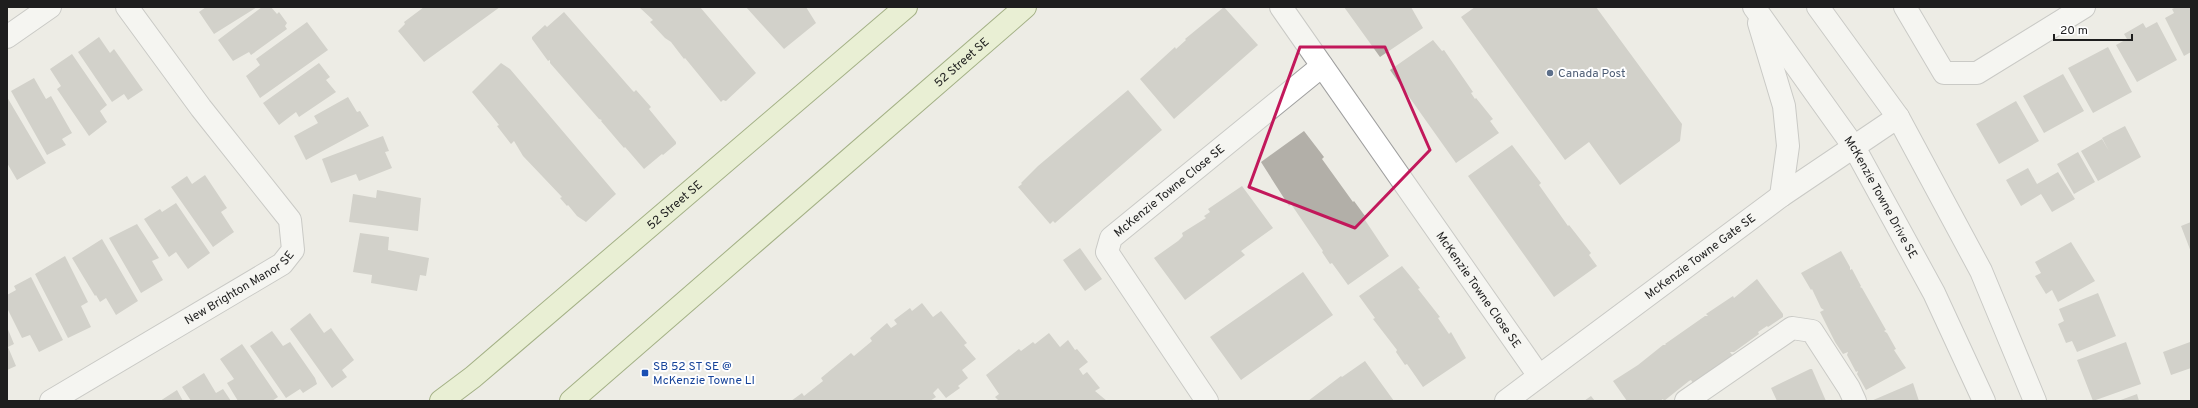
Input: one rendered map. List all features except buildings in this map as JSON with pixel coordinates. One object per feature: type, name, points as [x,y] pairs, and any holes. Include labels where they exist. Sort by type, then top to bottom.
[{"type":"main road","name":"52 Street SE","points":[[442,401],[473,377],[906,7]]},
{"type":"main road","name":"52 Street SE","points":[[571,401],[1026,7]]},
{"type":"street","points":[[7,37],[50,7]]},
{"type":"street","name":"New Brighton Manor SE","points":[[51,401],[282,264],[293,250],[290,220],[201,108],[126,7]]},
{"type":"street","name":"McKenzie Towne Close SE","points":[[1281,7],[1539,376]]},
{"type":"street","points":[[1754,7],[1784,106],[1788,146],[1781,196]]},
{"type":"street","name":"McKenzie Towne Drive SE","points":[[1754,7],[1854,147],[1934,292],[1984,401]]},
{"type":"street","points":[[1818,7],[1898,117],[1981,271],[2035,401]]},
{"type":"street","points":[[1905,7],[1944,74],[1977,73],[2084,7]]},
{"type":"street","name":"McKenzie Towne Close SE","points":[[1207,401],[1106,252],[1111,238],[1322,66]]},
{"type":"street","name":"McKenzie Towne Gate SE","points":[[1506,401],[1781,196],[1898,117]]},
{"type":"street","points":[[1686,401],[1792,328],[1812,331],[1849,388],[1855,401]]},
{"type":"highlighted area","points":[[1300,47],[1385,47],[1430,150],[1355,228],[1249,187]]},
{"type":"place","name":"Canada Post","points":[[1550,73]]},
{"type":"place","name":"SB 52 ST SE @ McKenzie Towne LI","points":[[645,373]]}]
